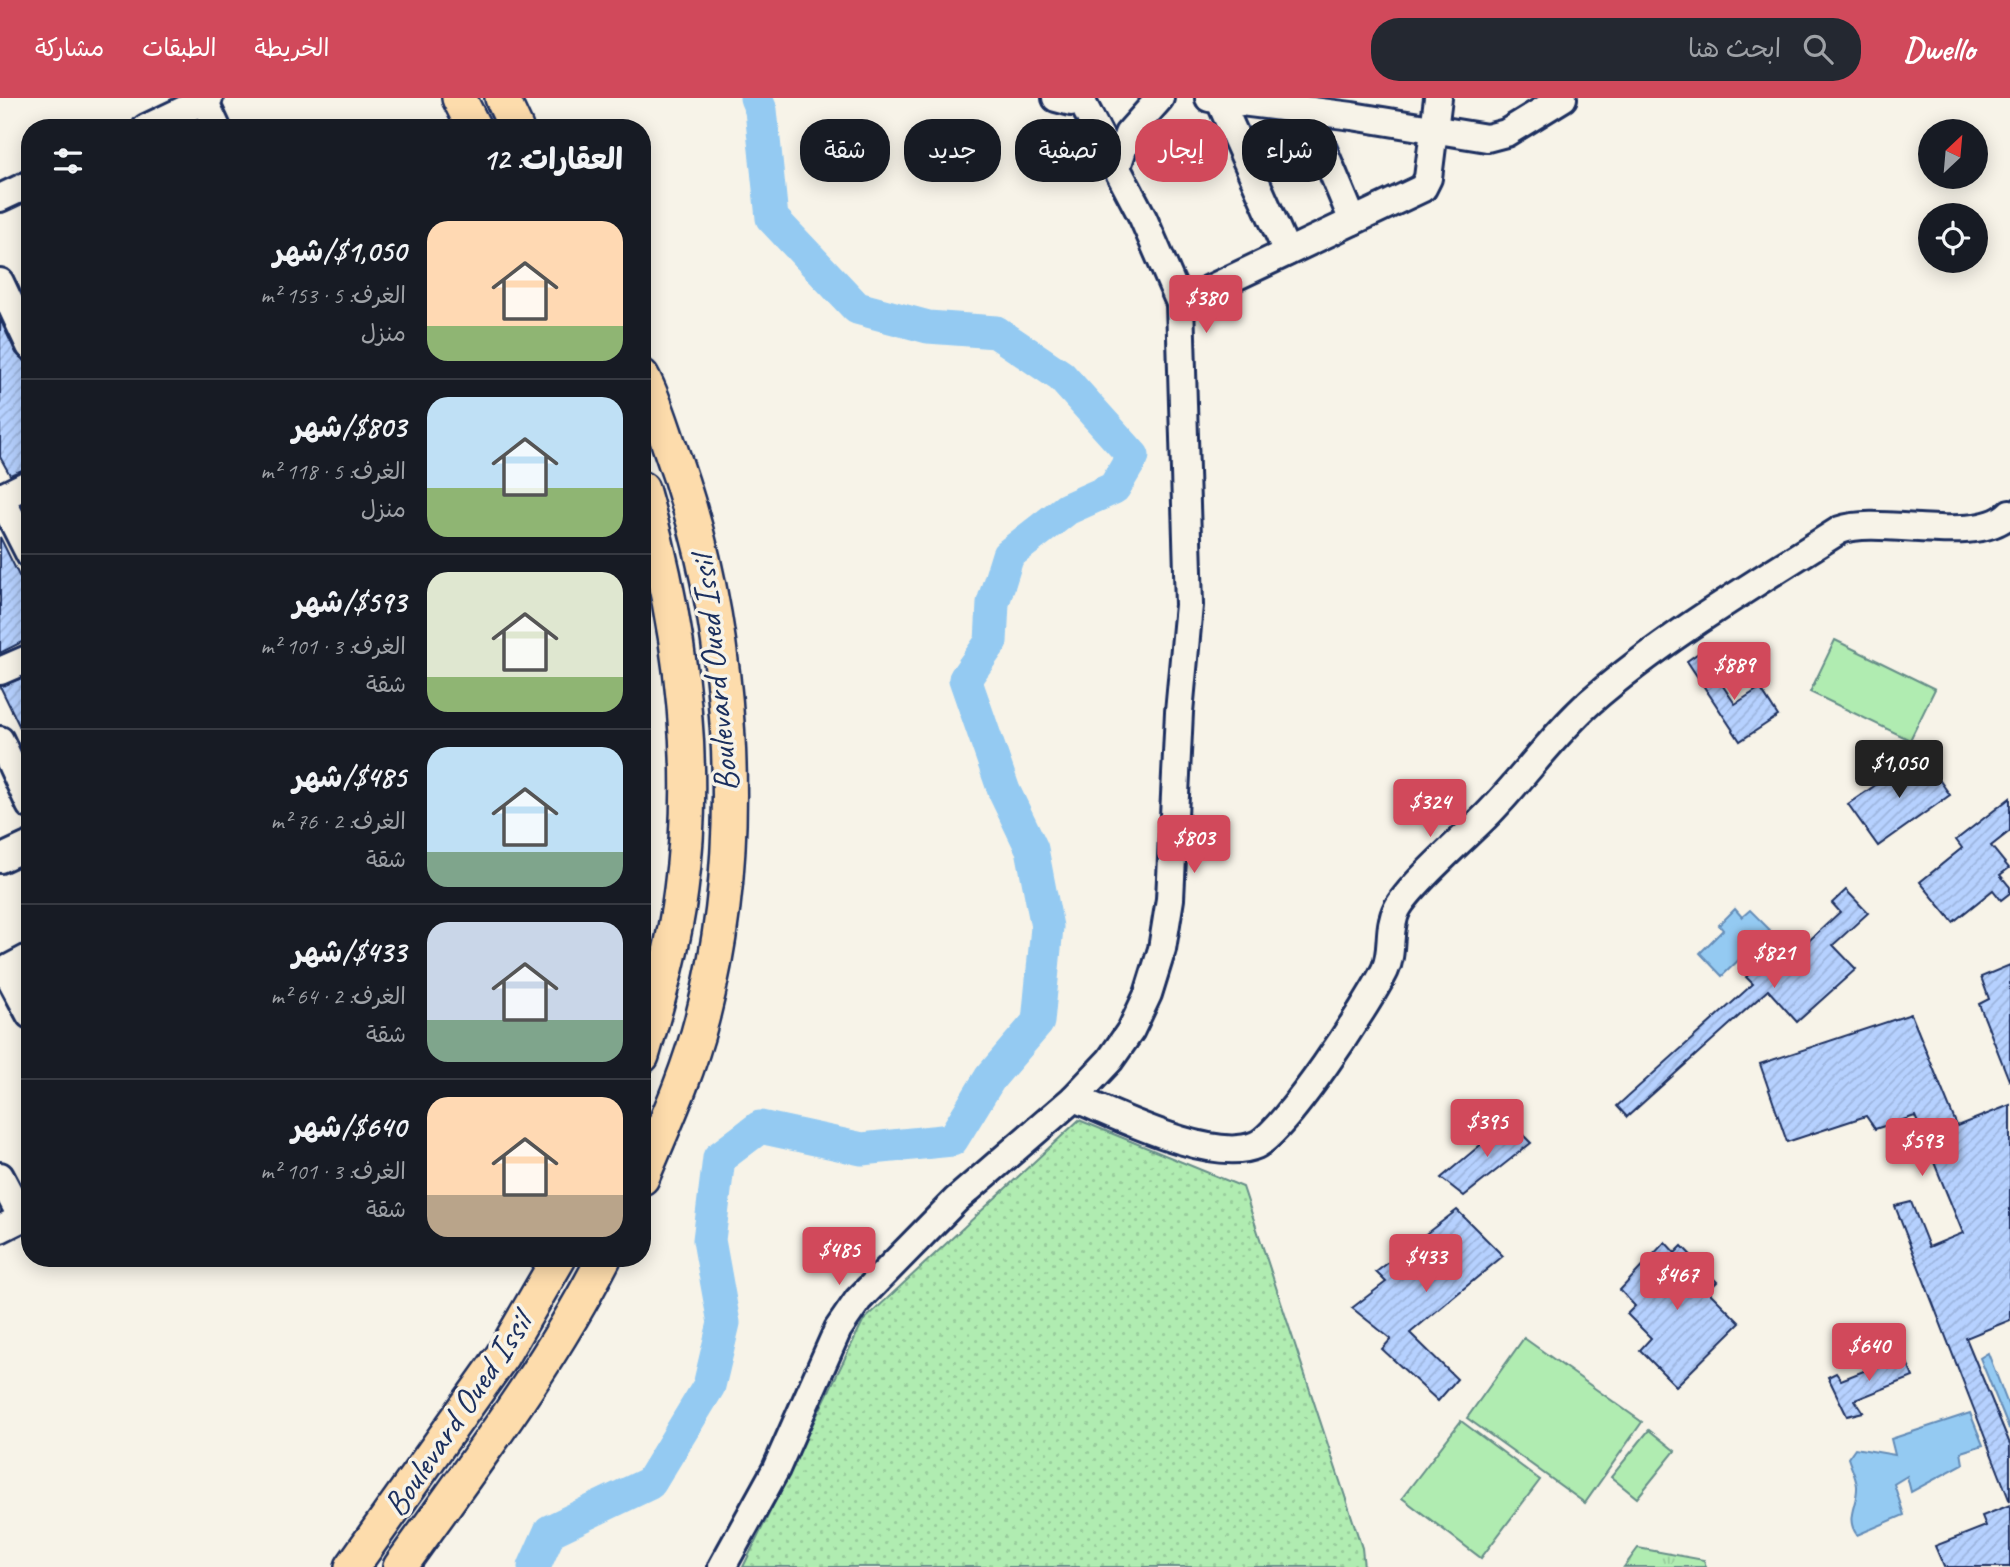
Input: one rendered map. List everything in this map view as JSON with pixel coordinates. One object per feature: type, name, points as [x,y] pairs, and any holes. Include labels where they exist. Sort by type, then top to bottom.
[{"type":"main road","points":[[459,98],[470,119]]},
{"type":"main road","name":"Boulevard Oued Issil","points":[[651,400],[691,504],[710,590],[727,721],[729,822],[728,860],[702,1020],[651,1154]]},
{"type":"main road","name":"Boulevard Oued Issil","points":[[651,520],[661,555],[675,635],[687,758],[682,887],[668,966],[651,1025]]},
{"type":"main road","name":"Boulevard Oued Issil","points":[[352,1567],[502,1356],[554,1267]]},
{"type":"main road","name":"Boulevard Oued Issil","points":[[400,1567],[534,1378],[579,1306],[599,1267]]},
{"type":"street","points":[[1121,155],[1128,134],[1160,98]]},
{"type":"street","points":[[1180,303],[1423,188],[1428,178],[1438,98]]},
{"type":"street","points":[[1287,252],[1229,100],[1307,111],[1353,107],[1435,129],[1496,137],[1563,98]]},
{"type":"street","points":[[165,119],[207,99],[214,119]]},
{"type":"street","points":[[1074,99],[1087,119]]},
{"type":"street","points":[[1307,111],[1353,221]]},
{"type":"street","points":[[722,1567],[776,1469],[838,1329],[858,1300],[956,1200],[1074,1098],[1110,1060],[1131,1030],[1149,994],[1162,949],[1170,899],[1179,712],[1189,605],[1180,303],[1149,229],[1121,175]]},
{"type":"street","points":[[0,198],[21,188]]},
{"type":"street","points":[[0,282],[21,324]]},
{"type":"street","points":[[21,487],[0,497],[21,538]]},
{"type":"street","points":[[1074,1098],[1170,1138],[1239,1151],[1258,1145],[1286,1118],[1375,988],[1390,957],[1391,930],[1404,900],[1491,811],[1551,739],[1625,673],[1840,530],[1858,526],[1911,530],[1981,526],[1994,524],[2010,513]]},
{"type":"street","points":[[0,671],[21,662]]},
{"type":"street","points":[[11,761],[21,784]]},
{"type":"street","points":[[0,859],[21,849]]},
{"type":"street","points":[[21,962],[3,971],[21,1000]]},
{"type":"street","points":[[0,1176],[17,1220]]},
{"type":"green space","points":[[1835,640],[1935,689],[1910,740],[1810,692]]},
{"type":"green space","points":[[1079,1120],[1243,1187],[1362,1548],[1364,1567],[743,1567],[863,1321]]},
{"type":"green space","points":[[1524,1338],[1642,1422],[1585,1503],[1467,1418]]},
{"type":"green space","points":[[1461,1421],[1540,1480],[1481,1558],[1402,1498]]},
{"type":"green space","points":[[1649,1430],[1675,1451],[1637,1498],[1611,1477]]},
{"type":"green space","points":[[1638,1548],[1704,1560],[1706,1567],[1624,1567]]},
{"type":"water","points":[[1735,909],[1742,917],[1750,910],[1770,930],[1722,976],[1700,953],[1723,930],[1719,925]]},
{"type":"water","points":[[1988,1353],[2010,1410],[2009,1429],[1980,1358]]},
{"type":"water","points":[[1970,1413],[1983,1445],[1961,1452],[1963,1464],[1911,1492],[1907,1476],[1894,1484],[1904,1515],[1857,1535],[1853,1529],[1852,1517],[1857,1486],[1848,1458],[1855,1448],[1895,1455],[1891,1439]]},
{"type":"building","points":[[0,319],[16,353],[21,358],[21,471],[10,475],[0,457]]},
{"type":"building","points":[[0,537],[21,580],[21,642],[0,653]]},
{"type":"building","points":[[1700,652],[1735,704],[1760,688],[1778,716],[1740,741],[1687,661]]},
{"type":"building","points":[[21,678],[21,729],[0,686]]},
{"type":"building","points":[[1921,754],[1950,795],[1878,846],[1848,804]]},
{"type":"building","points":[[2010,798],[2010,831],[1991,846],[2009,868],[2000,875],[2010,887],[2010,893],[2001,900],[1993,890],[1953,922],[1920,882],[1962,848],[1956,840]]},
{"type":"building","points":[[1846,890],[1868,913],[1833,945],[1856,969],[1797,1022],[1768,990],[1627,1117],[1617,1106],[1753,984],[1746,977],[1791,936],[1801,948],[1840,912],[1832,903]]},
{"type":"building","points":[[2010,965],[2009,1080],[1979,1004],[1989,999],[1981,977]]},
{"type":"building","points":[[1911,1014],[1957,1126],[2010,1105],[2010,1320],[1966,1338],[2010,1444],[2010,1502],[1895,1206],[1911,1202],[1929,1247],[1963,1233],[1915,1116],[1875,1129],[1866,1116],[1787,1142],[1760,1064]]},
{"type":"building","points":[[1509,1121],[1531,1143],[1464,1196],[1441,1178]]},
{"type":"building","points":[[1457,1210],[1503,1256],[1410,1333],[1457,1379],[1438,1401],[1382,1349],[1391,1339],[1352,1308],[1386,1282],[1376,1272]]},
{"type":"building","points":[[1665,1242],[1675,1253],[1682,1246],[1717,1282],[1708,1291],[1740,1323],[1676,1386],[1640,1350],[1651,1338],[1627,1314],[1635,1306],[1620,1290]]},
{"type":"building","points":[[1904,1355],[1913,1377],[1855,1400],[1863,1412],[1847,1416],[1828,1377],[1836,1373],[1841,1380]]},
{"type":"building","points":[[2010,1505],[2010,1567],[1944,1567],[1935,1546],[1986,1526],[1982,1516]]},
{"type":"waterway","points":[[534,1567],[550,1531],[650,1483],[709,1386],[724,1323],[709,1240],[719,1158],[760,1127],[862,1149],[952,1140],[990,1078],[1038,1022],[1047,927],[1032,849],[1004,791],[965,679],[991,642],[993,603],[1008,555],[1067,509],[1114,488],[1133,456],[1061,376],[996,332],[928,327],[857,308],[772,218],[761,110],[756,98]]}]
